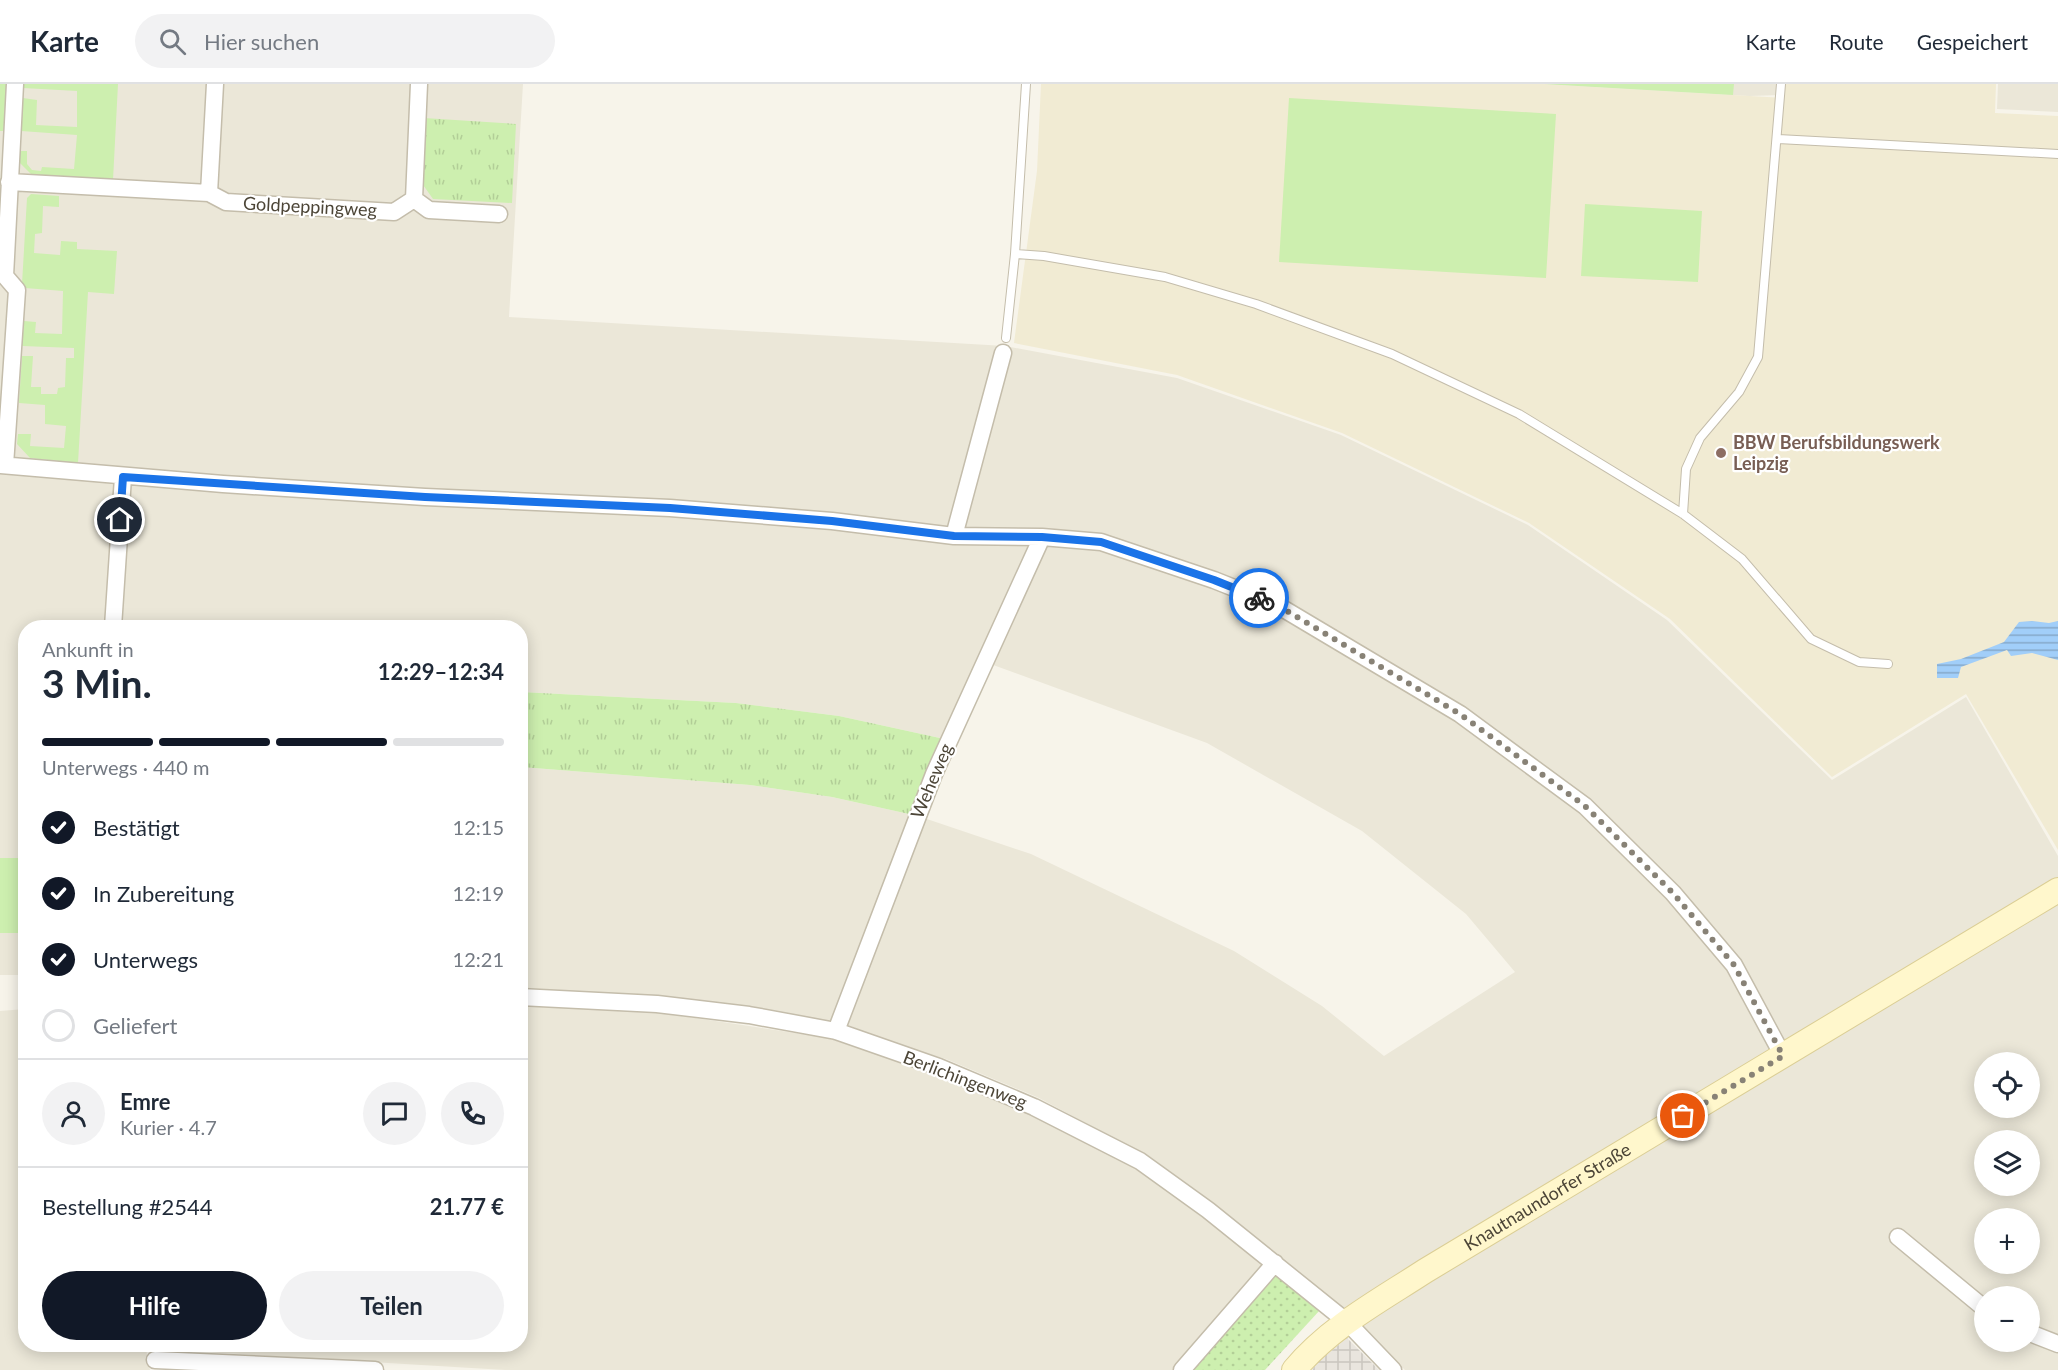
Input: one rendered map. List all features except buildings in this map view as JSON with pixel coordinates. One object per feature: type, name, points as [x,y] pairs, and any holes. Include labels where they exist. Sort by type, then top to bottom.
[{"type":"main road","name":"Knautnaundorfer Straße","points":[[1294,1370],[1310,1352],[1347,1322],[1425,1271],[2058,890]]},
{"type":"street","points":[[15,84],[5,276],[17,290],[3,465],[123,477],[425,497],[670,508],[832,521],[954,536],[1042,537],[1101,542],[1214,580],[1277,605],[1460,714],[1585,806],[1673,893],[1734,965],[1783,1056]]},
{"type":"street","points":[[209,192],[215,84]]},
{"type":"street","points":[[419,84],[414,199],[429,210],[499,214]]},
{"type":"street","name":"Goldpeppingweg","points":[[9,182],[209,192],[226,202],[394,212],[414,199]]},
{"type":"street","points":[[954,536],[1005,345]]},
{"type":"street","points":[[113,620],[123,477]]},
{"type":"street","name":"Weheweg","points":[[836,1031],[934,774],[1042,537]]},
{"type":"street","name":"Berlichingenweg","points":[[528,997],[668,1006],[749,1015],[836,1031],[939,1067],[1034,1107],[1140,1161],[1208,1210],[1347,1322],[1393,1370]]},
{"type":"street","points":[[1898,1237],[1974,1300]]},
{"type":"street","points":[[1182,1370],[1275,1263]]},
{"type":"street","points":[[2040,1337],[2058,1344]]},
{"type":"street","points":[[155,1358],[375,1370]]},
{"type":"lane","points":[[1005,345],[1015,254],[1026,84]]},
{"type":"lane","points":[[1683,514],[1686,469],[1700,438],[1739,392],[1758,357],[1781,84]]},
{"type":"lane","points":[[1778,139],[2058,154]]},
{"type":"lane","points":[[1015,254],[1044,256],[1165,277],[1256,304],[1392,354],[1519,414],[1683,514],[1742,559],[1811,639],[1859,662],[1888,664]]},
{"type":"shaded area","points":[[0,84],[523,84],[509,317],[1005,346],[1177,378],[1341,435],[1528,525],[1667,620],[1832,780],[1966,697],[2058,856],[2058,1370],[1405,1370],[1342,1310],[1274,1259],[1146,1155],[1039,1098],[946,1059],[874,1038],[853,1027],[750,1006],[657,1004],[528,989],[528,768],[750,785],[832,797],[918,816],[1031,854],[1234,951],[1322,1006],[1384,1056],[1515,972],[1466,914],[1362,831],[1207,743],[985,662],[949,740],[839,716],[736,703],[528,692],[528,620],[18,620],[18,975],[0,975]]},
{"type":"shaded area","name":"BBW Berufsbildungswerk Leipzig","points":[[1041,84],[1544,84],[1783,98],[1784,84],[1996,84],[1995,113],[2058,116],[2058,850],[1966,694],[1832,777],[1670,619],[1529,523],[1342,433],[1177,375],[1014,343],[1037,171]]},
{"type":"shaded area","points":[[1544,84],[1781,84],[1780,95],[1749,96]]},
{"type":"shaded area","points":[[1998,84],[2058,84],[2058,112],[1997,109]]},
{"type":"shaded area","points":[[528,1004],[662,1013],[828,1038],[986,1092],[1135,1167],[1264,1263],[1173,1370],[505,1370],[206,1352],[528,1352]]},
{"type":"shaded area","points":[[18,1010],[18,1352],[147,1352],[150,1370],[0,1370],[0,1011]]},
{"type":"shaded area","points":[[1347,1338],[1379,1370],[1312,1370],[1318,1362]]},
{"type":"green space","points":[[0,84],[7,84],[4,131],[0,131]]},
{"type":"green space","points":[[24,84],[118,84],[113,180],[32,175],[19,162],[20,151],[27,151],[27,164],[32,170],[41,171],[42,167],[74,169],[77,135],[21,131],[23,98],[37,100],[36,125],[77,127],[77,91],[23,88]]},
{"type":"green space","points":[[1544,84],[1734,84],[1733,95]]},
{"type":"green space","points":[[1289,98],[1556,114],[1546,278],[1279,262]]},
{"type":"green space","points":[[424,118],[516,124],[512,203],[433,199],[421,182]]},
{"type":"green space","points":[[31,194],[59,196],[59,207],[43,206],[42,233],[35,234],[34,253],[60,255],[61,241],[77,242],[77,249],[117,251],[114,294],[88,292],[78,463],[30,458],[17,444],[18,434],[31,434],[30,446],[64,448],[66,426],[45,424],[45,405],[19,403],[22,356],[33,356],[31,387],[41,387],[41,394],[57,394],[58,388],[65,387],[66,358],[74,358],[74,348],[22,346],[24,321],[36,322],[35,333],[62,334],[63,291],[25,288],[22,284],[27,198]]},
{"type":"green space","points":[[1585,204],[1702,211],[1698,282],[1581,276]]},
{"type":"green space","points":[[528,692],[736,703],[839,716],[949,740],[918,816],[832,797],[750,785],[528,768]]},
{"type":"green space","points":[[0,858],[18,858],[18,933],[0,933]]},
{"type":"green space","points":[[1278,1275],[1320,1310],[1265,1370],[1193,1370],[1270,1278]]},
{"type":"water","points":[[2058,621],[2058,660],[2032,653],[2011,656],[2007,650],[1961,667],[1958,678],[1937,678],[1937,664],[1961,659],[2004,642],[2019,622],[2049,623]]},
{"type":"way so far","points":[[1259,598],[1277,605],[1460,714],[1585,806],[1673,893],[1734,965],[1783,1056],[1683,1116]]},
{"type":"place","name":"BBW Berufsbildungswerk Leipzig","points":[[1721,453]]},
{"type":"route","points":[[120,520],[123,477],[425,497],[670,508],[832,521],[954,536],[1042,537],[1101,542],[1214,580],[1259,598]]}]
